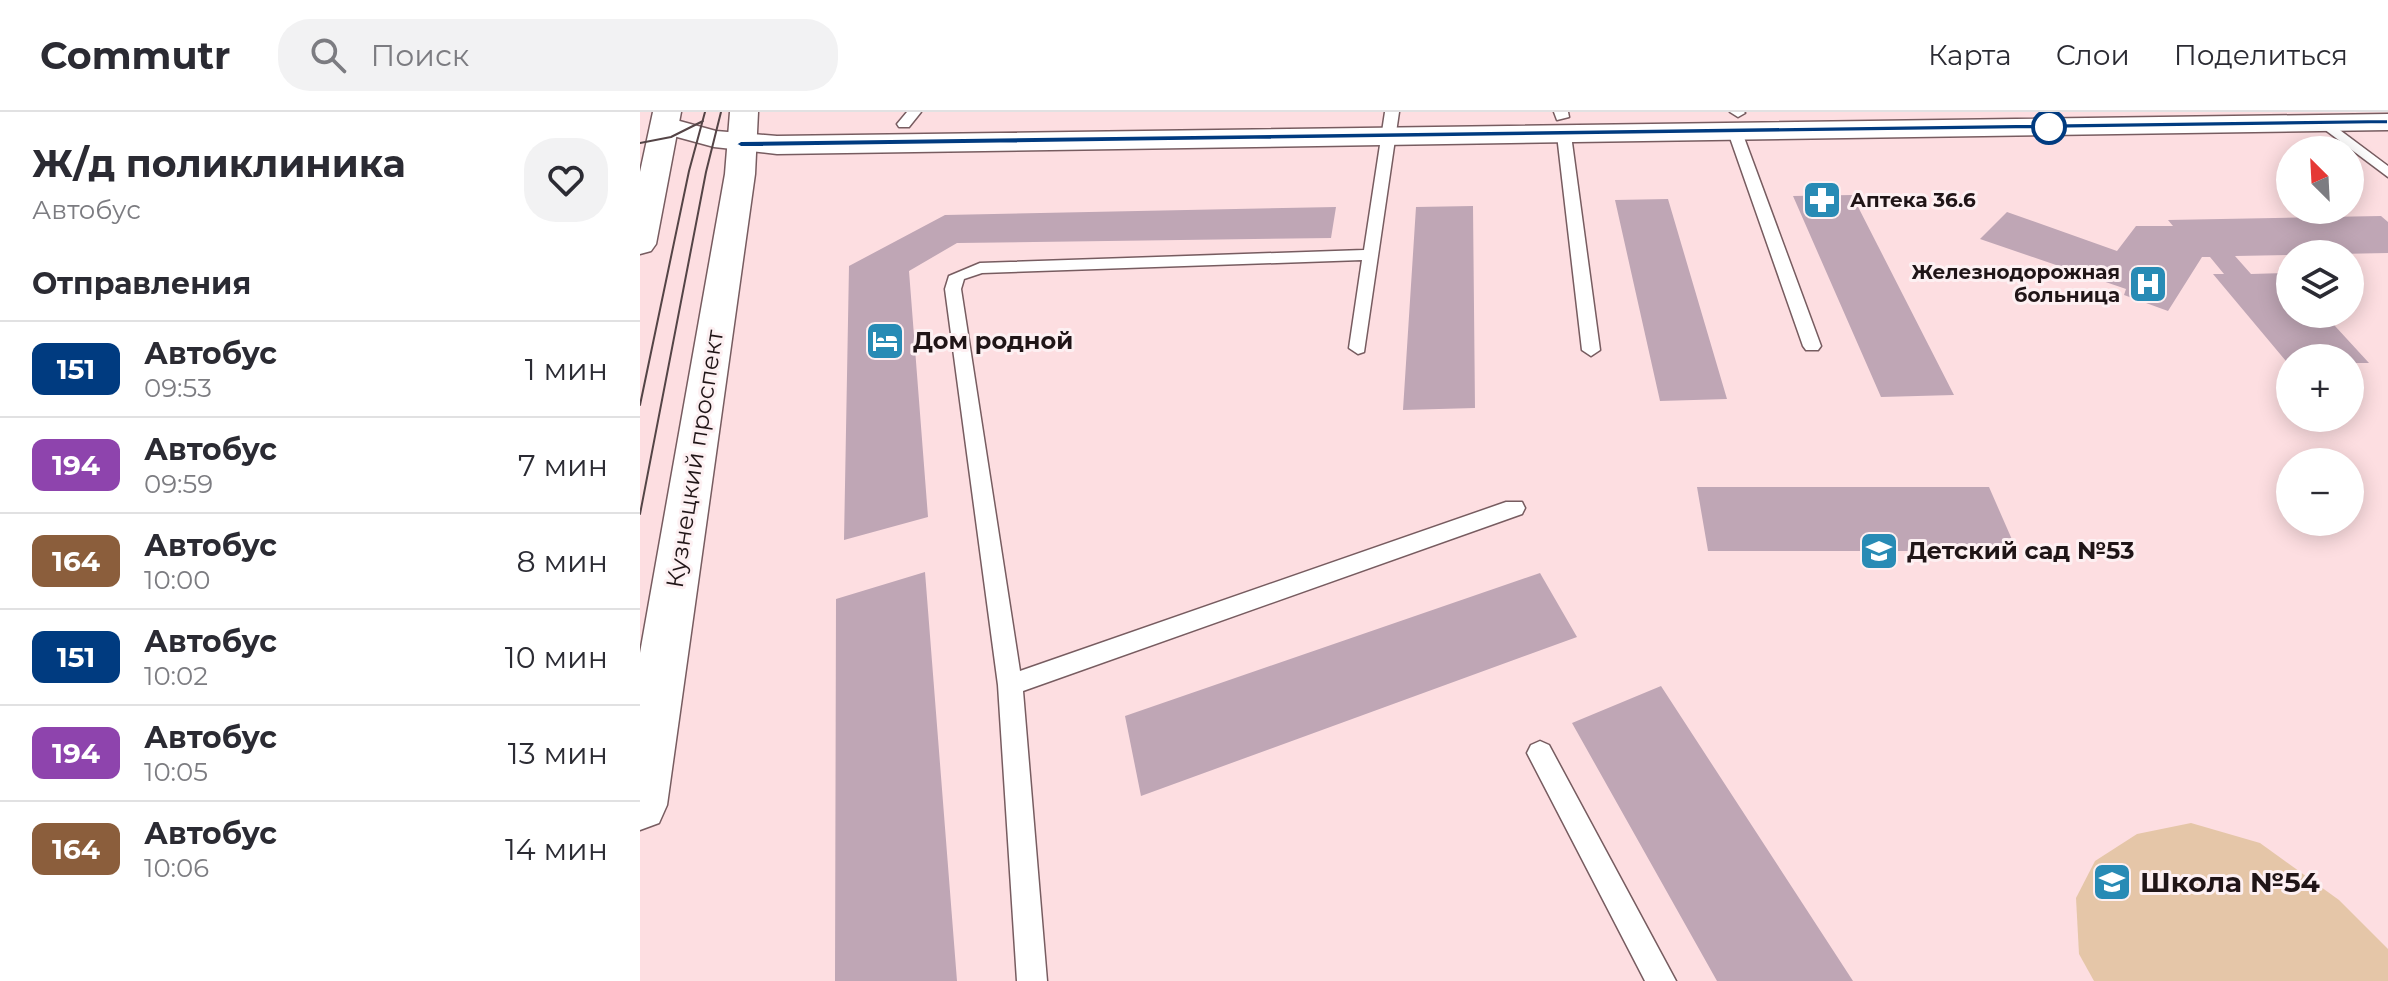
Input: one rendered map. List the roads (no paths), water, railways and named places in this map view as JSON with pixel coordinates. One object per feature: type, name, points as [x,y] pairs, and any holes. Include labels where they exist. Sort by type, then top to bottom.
[{"type":"main road","points":[[1737,119],[1801,112]]},
{"type":"main road","points":[[743,127],[909,118],[1391,122]]},
{"type":"main road","points":[[640,244],[657,121],[743,127],[1737,119],[2388,122]]},
{"type":"main road","name":"Кузнецкий проспект","points":[[640,805],[740,174],[743,127]]},
{"type":"lane","points":[[1737,119],[1812,346]]},
{"type":"lane","points":[[1562,121],[1591,350]]},
{"type":"lane","points":[[1358,348],[1391,122]]},
{"type":"lane","points":[[2325,123],[2388,173]]},
{"type":"lane","points":[[1032,981],[1010,685],[953,289],[957,276],[980,268],[1370,255]]},
{"type":"lane","points":[[1010,685],[1514,508]]},
{"type":"lane","points":[[1540,753],[1661,981]]},
{"type":"tram line","points":[[702,121],[705,112]]},
{"type":"tram line","points":[[640,514],[706,172],[721,112]]},
{"type":"tram line","points":[[640,143],[671,137],[702,121]]},
{"type":"tram line","points":[[640,405],[689,171],[702,121]]},
{"type":"place","name":"Аптека 36.6","points":[[1822,200]]},
{"type":"place","name":"Железнодорожная больница","points":[[2148,284]]},
{"type":"place","name":"Дом родной","points":[[885,341]]},
{"type":"place","name":"Детский сад №53","points":[[1879,551]]},
{"type":"place","name":"Школа №54","points":[[2112,882]]}]
